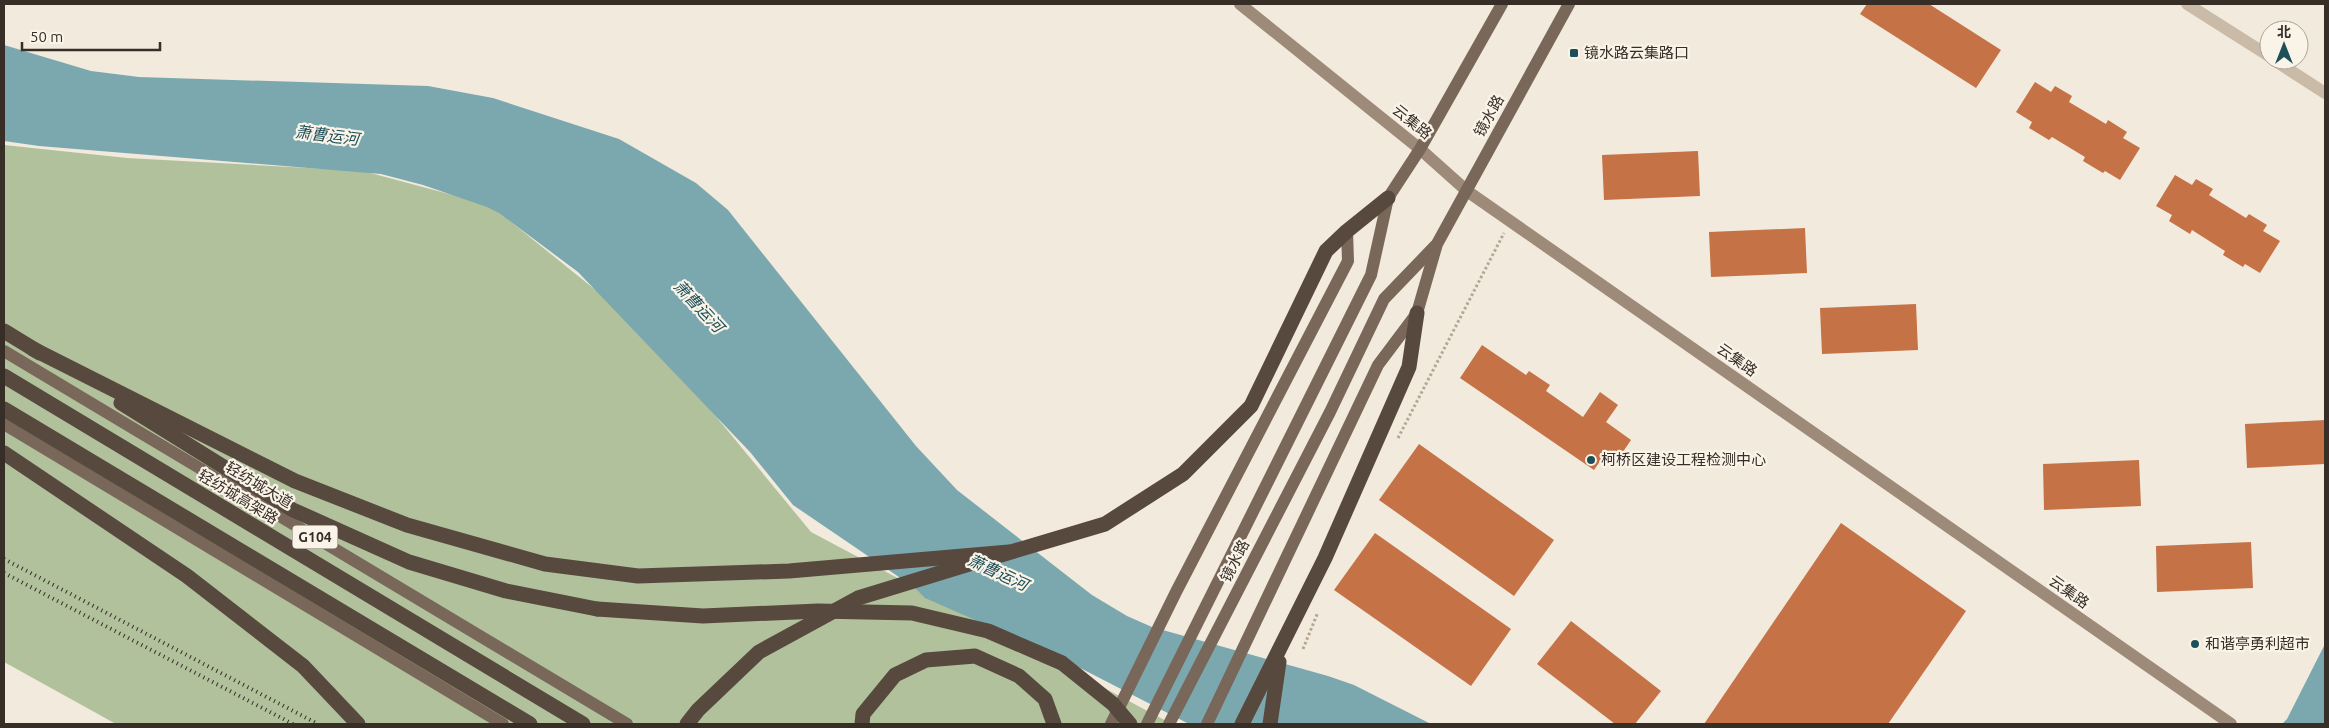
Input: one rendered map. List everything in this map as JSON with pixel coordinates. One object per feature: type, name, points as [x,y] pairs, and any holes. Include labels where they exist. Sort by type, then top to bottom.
[{"type":"highway","points":[[687,724],[698,710],[759,652],[858,598],[1105,524],[1183,474],[1251,406],[1326,251],[1347,231],[1388,198]]},
{"type":"highway","points":[[1242,724],[1325,558],[1409,367],[1417,313]]},
{"type":"highway","points":[[4,331],[293,510],[409,562],[506,591],[597,609],[703,616],[818,611],[912,614],[988,631],[1062,663],[1113,704],[1130,724]]},
{"type":"highway","points":[[33,349],[295,481],[408,525],[545,564],[638,576],[789,571],[1009,552]]},
{"type":"highway","name":"轻纺城高架路","points":[[4,376],[583,724]]},
{"type":"highway","points":[[4,409],[530,724]]},
{"type":"highway","points":[[4,453],[188,576],[303,666],[358,724]]},
{"type":"highway","points":[[1270,724],[1281,648]]},
{"type":"highway","points":[[862,724],[863,714],[895,675],[926,660],[975,656],[1019,676],[1045,699],[1054,724]]},
{"type":"highway","points":[[481,696],[524,724]]},
{"type":"main road","points":[[1147,724],[1310,402],[1371,275],[1388,198],[1420,149],[1502,4]]},
{"type":"main road","name":"镜水路","points":[[1169,724],[1330,412],[1384,299],[1438,244],[1569,4]]},
{"type":"main road","points":[[1111,724],[1176,592],[1348,261],[1347,231]]},
{"type":"main road","points":[[1207,724],[1378,364],[1417,313],[1438,244]]},
{"type":"main road","name":"轻纺城大道","points":[[4,351],[627,724]]},
{"type":"main road","points":[[4,424],[503,724]]},
{"type":"street","name":"云集路","points":[[1240,4],[1420,149],[1466,191],[2231,724]]},
{"type":"street","points":[[2187,4],[2259,50]]},
{"type":"street","points":[[2290,70],[2325,92]]},
{"type":"path","points":[[1397,440],[1510,221]]},
{"type":"green space","points":[[4,145],[127,158],[363,171],[490,205],[644,329],[811,532],[1172,724],[116,724],[4,662]]},
{"type":"water","name":"萧曹运河","points":[[4,45],[91,71],[139,77],[428,86],[493,98],[619,139],[696,183],[728,210],[916,446],[957,490],[1092,595],[1127,616],[1152,627],[1354,685],[1431,724],[1189,724],[1053,654],[925,598],[915,588],[793,505],[750,452],[578,272],[499,213],[423,185],[381,174],[39,146],[4,141]]},
{"type":"water","points":[[2325,644],[2325,724],[2282,724],[2287,719]]},
{"type":"building","points":[[1867,4],[1929,4],[2001,50],[1976,88],[1860,14]]},
{"type":"building","points":[[2035,82],[2051,92],[2055,86],[2072,96],[2069,102],[2106,124],[2108,120],[2127,132],[2123,138],[2140,148],[2120,180],[2105,171],[2103,173],[2083,161],[2085,157],[2052,137],[2049,140],[2029,128],[2032,122],[2016,112]]},
{"type":"building","points":[[1698,151],[1700,196],[1604,200],[1602,155]]},
{"type":"building","points":[[2175,175],[2192,185],[2196,179],[2213,189],[2209,195],[2246,218],[2249,214],[2267,225],[2263,231],[2280,241],[2260,273],[2245,264],[2243,267],[2223,255],[2225,251],[2192,230],[2190,234],[2169,221],[2172,215],[2156,206]]},
{"type":"building","points":[[1805,228],[1807,273],[1711,277],[1709,232]]},
{"type":"building","points":[[1916,304],[1918,350],[1822,354],[1820,308]]},
{"type":"building","points":[[1482,345],[1526,375],[1529,371],[1550,385],[1546,391],[1583,417],[1600,392],[1618,405],[1606,422],[1631,440],[1614,465],[1603,457],[1594,470],[1460,378]]},
{"type":"building","points":[[2325,420],[2325,464],[2247,468],[2245,424]]},
{"type":"building","points":[[1419,444],[1554,540],[1514,596],[1379,500]]},
{"type":"building","points":[[2139,460],[2141,506],[2044,510],[2043,464]]},
{"type":"building","points":[[1841,523],[1966,611],[1888,724],[1704,724]]},
{"type":"building","points":[[1375,533],[1511,629],[1471,686],[1334,590]]},
{"type":"building","points":[[2251,542],[2253,588],[2157,592],[2156,546]]},
{"type":"building","points":[[1571,621],[1661,691],[1635,724],[1615,724],[1537,664]]},
{"type":"railway","points":[[4,559],[318,724]]},
{"type":"railway","points":[[4,573],[293,724]]},
{"type":"place","name":"镜水路云集路口","points":[[1574,53]]},
{"type":"place","name":"柯桥区建设工程检测中心","points":[[1591,460]]},
{"type":"place","name":"和谐亭勇利超市","points":[[2195,644]]}]
